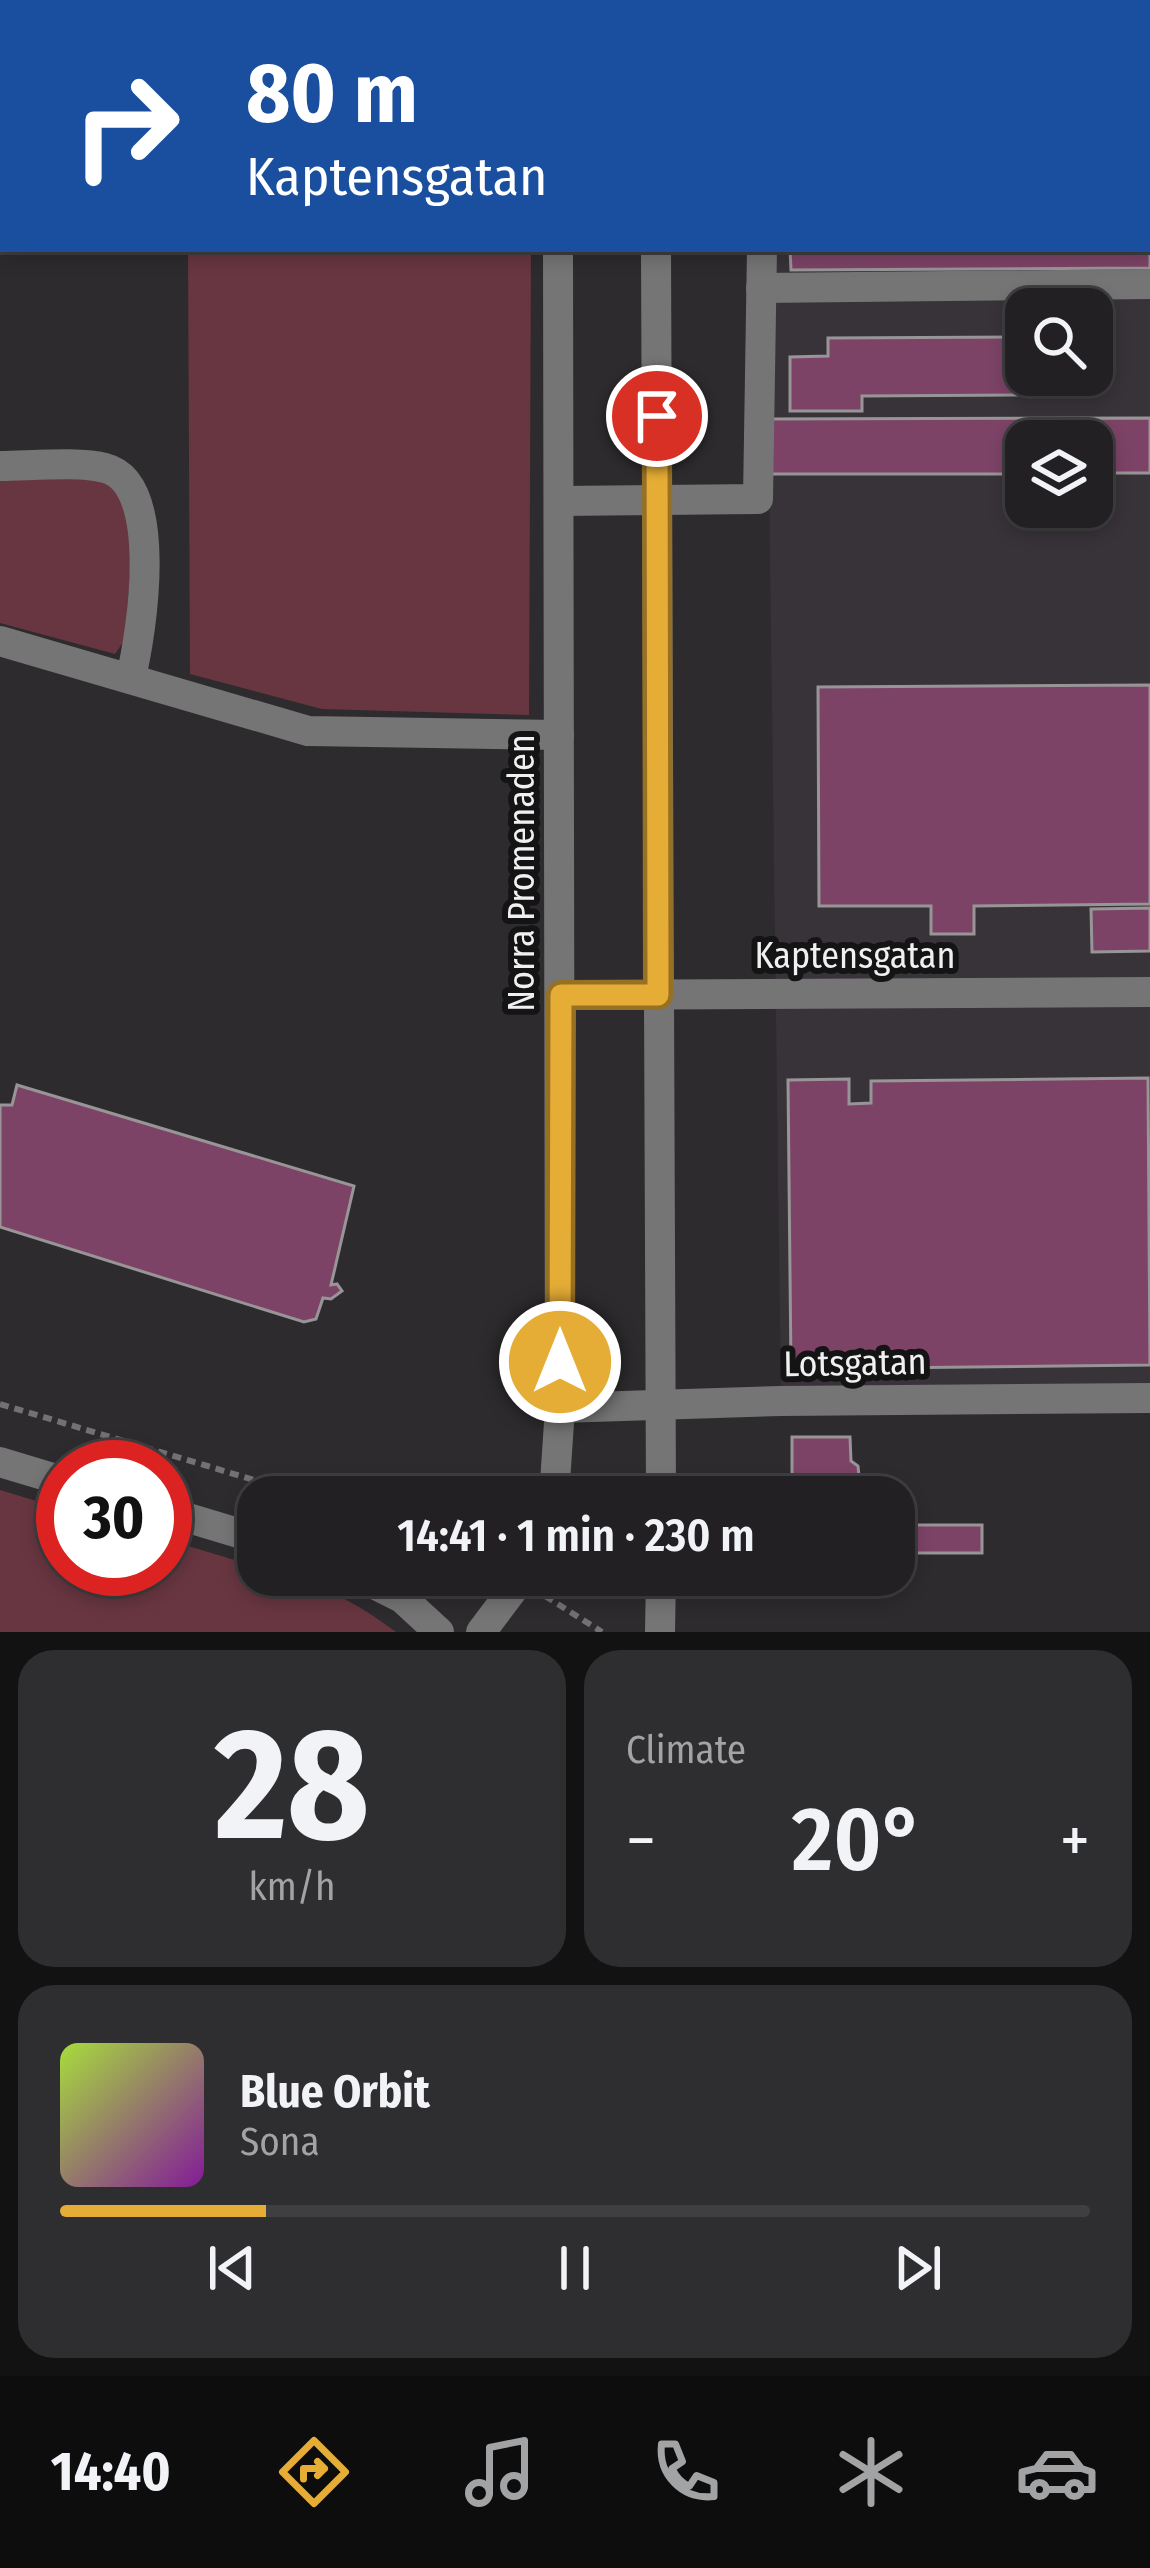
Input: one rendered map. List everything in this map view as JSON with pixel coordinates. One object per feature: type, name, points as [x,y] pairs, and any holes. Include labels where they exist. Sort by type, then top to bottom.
[{"type":"street","name":"Norra Promenaden","points":[[555,1476],[560,1408],[561,995],[558,252]]},
{"type":"street","points":[[656,252],[661,1476]]},
{"type":"street","points":[[559,501],[758,499],[762,252]]},
{"type":"street","points":[[761,288],[1150,284]]},
{"type":"street","points":[[0,466],[106,468],[131,484],[143,513],[140,642],[131,677]]},
{"type":"street","points":[[0,640],[308,731],[559,736]]},
{"type":"street","name":"Kaptensgatan","points":[[561,995],[1150,992]]},
{"type":"street","name":"Lotsgatan","points":[[560,1408],[1150,1398]]},
{"type":"street","points":[[0,1462],[36,1473]]},
{"type":"street","points":[[192,1519],[237,1533]]},
{"type":"street","points":[[398,1596],[439,1632]]},
{"type":"street","points":[[481,1632],[509,1596]]},
{"type":"street","points":[[660,1632],[661,1596]]},
{"type":"path","points":[[0,1404],[241,1476]]},
{"type":"path","points":[[549,1596],[602,1632]]},
{"type":"shaded area","points":[[188,252],[531,252],[529,715],[322,709],[190,674]]},
{"type":"shaded area","points":[[766,252],[1150,252],[1150,1398],[781,1401]]},
{"type":"shaded area","points":[[0,473],[104,481],[132,507],[128,635],[115,654],[0,623]]},
{"type":"shaded area","points":[[0,1490],[36,1501],[36,1596],[192,1596],[192,1547],[237,1561],[237,1596],[337,1596],[396,1632],[0,1632]]},
{"type":"building","points":[[790,252],[1150,252],[1150,268],[791,270]]},
{"type":"building","points":[[1005,337],[1005,395],[862,396],[862,411],[790,411],[790,357],[828,356],[828,338]]},
{"type":"building","points":[[1150,418],[1150,473],[1113,473],[1113,420],[1005,420],[1005,474],[759,474],[758,419]]},
{"type":"building","points":[[1150,685],[1150,904],[974,906],[974,934],[931,934],[931,906],[819,906],[818,687]]},
{"type":"building","points":[[1150,908],[1150,951],[1092,952],[1091,909]]},
{"type":"building","points":[[1148,1078],[1150,1365],[791,1369],[788,1080],[849,1079],[849,1104],[871,1103],[871,1081]]},
{"type":"building","points":[[17,1085],[354,1186],[331,1285],[337,1284],[342,1291],[331,1299],[323,1298],[316,1319],[304,1322],[0,1227],[0,1105],[12,1105]]},
{"type":"building","points":[[792,1437],[850,1437],[851,1461],[858,1466],[859,1476],[792,1476]]},
{"type":"building","points":[[915,1525],[982,1525],[982,1553],[915,1553]]},
{"type":"route","points":[[560,1362],[561,995],[658,995],[657,416]]}]
